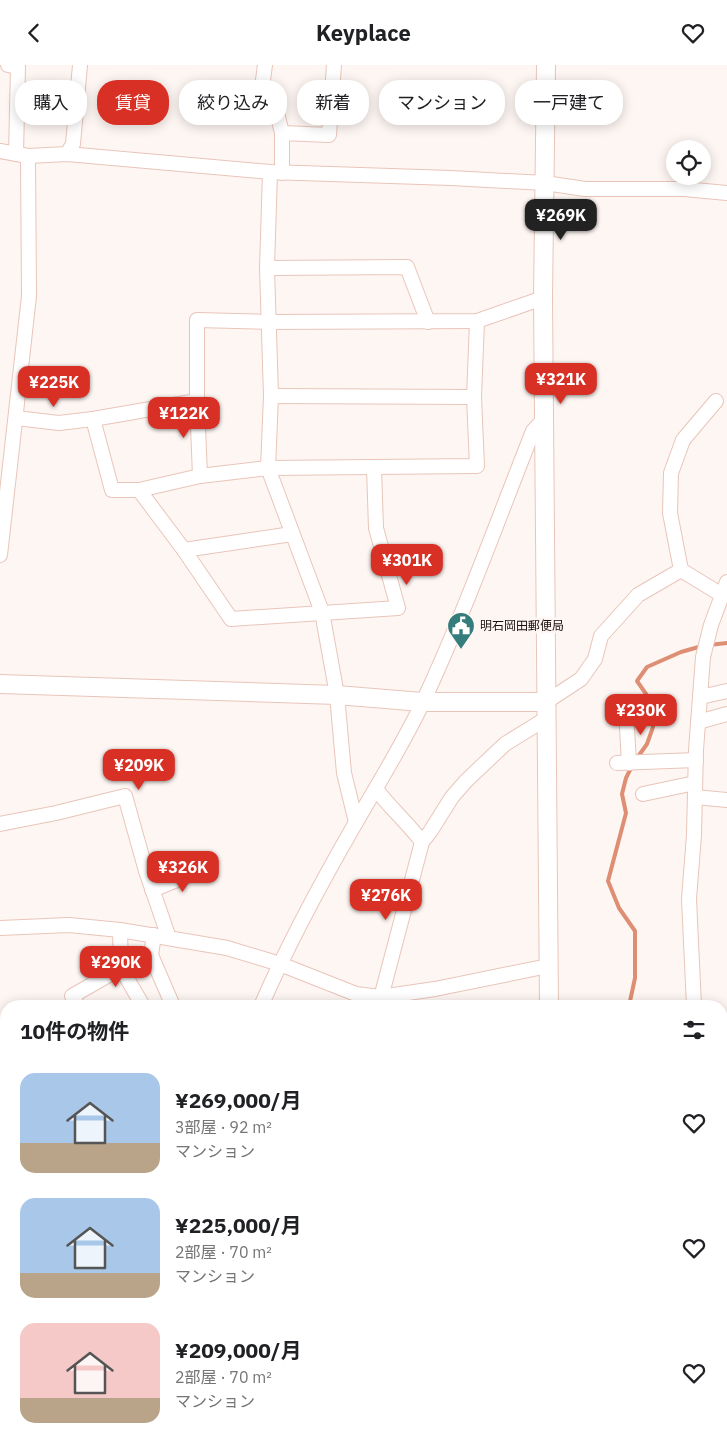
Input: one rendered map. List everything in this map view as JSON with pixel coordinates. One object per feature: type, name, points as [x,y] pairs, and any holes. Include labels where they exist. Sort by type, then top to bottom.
[{"type":"street","points":[[0,555],[28,296],[18,67],[8,65]]},
{"type":"street","points":[[67,154],[73,144],[80,65]]},
{"type":"street","points":[[265,65],[262,95],[278,117],[282,133],[276,173],[267,269],[271,396],[268,468],[322,612],[337,695],[344,773],[356,822]]},
{"type":"street","points":[[282,133],[329,135],[334,65]]},
{"type":"street","points":[[546,65],[543,298],[549,1000]]},
{"type":"street","points":[[0,151],[22,155],[67,154],[276,173],[451,178],[545,183],[585,189],[684,189],[727,193]]},
{"type":"street","points":[[267,269],[407,267],[428,322]]},
{"type":"street","points":[[200,476],[197,401],[197,320],[270,322],[477,321],[543,298]]},
{"type":"street","points":[[92,419],[112,490],[139,490],[200,476],[268,468],[477,466],[474,397],[477,321]]},
{"type":"street","points":[[271,396],[474,397]]},
{"type":"street","points":[[16,418],[59,423],[197,401]]},
{"type":"street","points":[[694,1000],[689,899],[694,835],[698,722],[703,657],[724,596],[681,570],[670,513],[672,473],[683,440],[716,401]]},
{"type":"street","points":[[264,1000],[280,964],[422,702],[465,602],[533,431],[545,418]]},
{"type":"street","points":[[139,490],[184,550],[231,619],[398,608],[376,528],[374,468]]},
{"type":"street","points":[[184,550],[292,534]]},
{"type":"street","points":[[381,1000],[422,842],[452,797],[505,744],[581,679],[595,659],[601,636],[638,595],[681,570]]},
{"type":"street","points":[[0,683],[337,695],[546,710]]},
{"type":"street","points":[[700,697],[727,691]]},
{"type":"street","points":[[626,710],[623,763],[696,760]]},
{"type":"street","points":[[698,722],[727,714]]},
{"type":"street","points":[[376,789],[422,842]]},
{"type":"street","points":[[644,794],[695,790],[727,800]]},
{"type":"street","points":[[0,824],[56,813],[125,795],[152,890],[169,938]]},
{"type":"street","points":[[152,890],[202,870]]},
{"type":"street","points":[[0,928],[69,925],[120,930],[227,947],[280,964],[374,1000]]},
{"type":"street","points":[[120,930],[121,968],[139,1000]]},
{"type":"street","points":[[154,935],[151,955],[170,1000]]},
{"type":"street","points":[[388,1000],[548,966]]},
{"type":"street","points":[[74,1000],[72,996],[121,968]]},
{"type":"waterway","points":[[709,645],[727,643]]},
{"type":"waterway","points":[[637,758],[647,744],[653,727],[653,704],[637,681],[647,667],[681,652],[702,646]]},
{"type":"waterway","points":[[630,1000],[635,978],[635,931],[619,908],[608,881],[626,813],[622,794],[626,778],[632,766]]},
{"type":"place","name":"明石岡田郵便局","points":[[461,650]]}]
